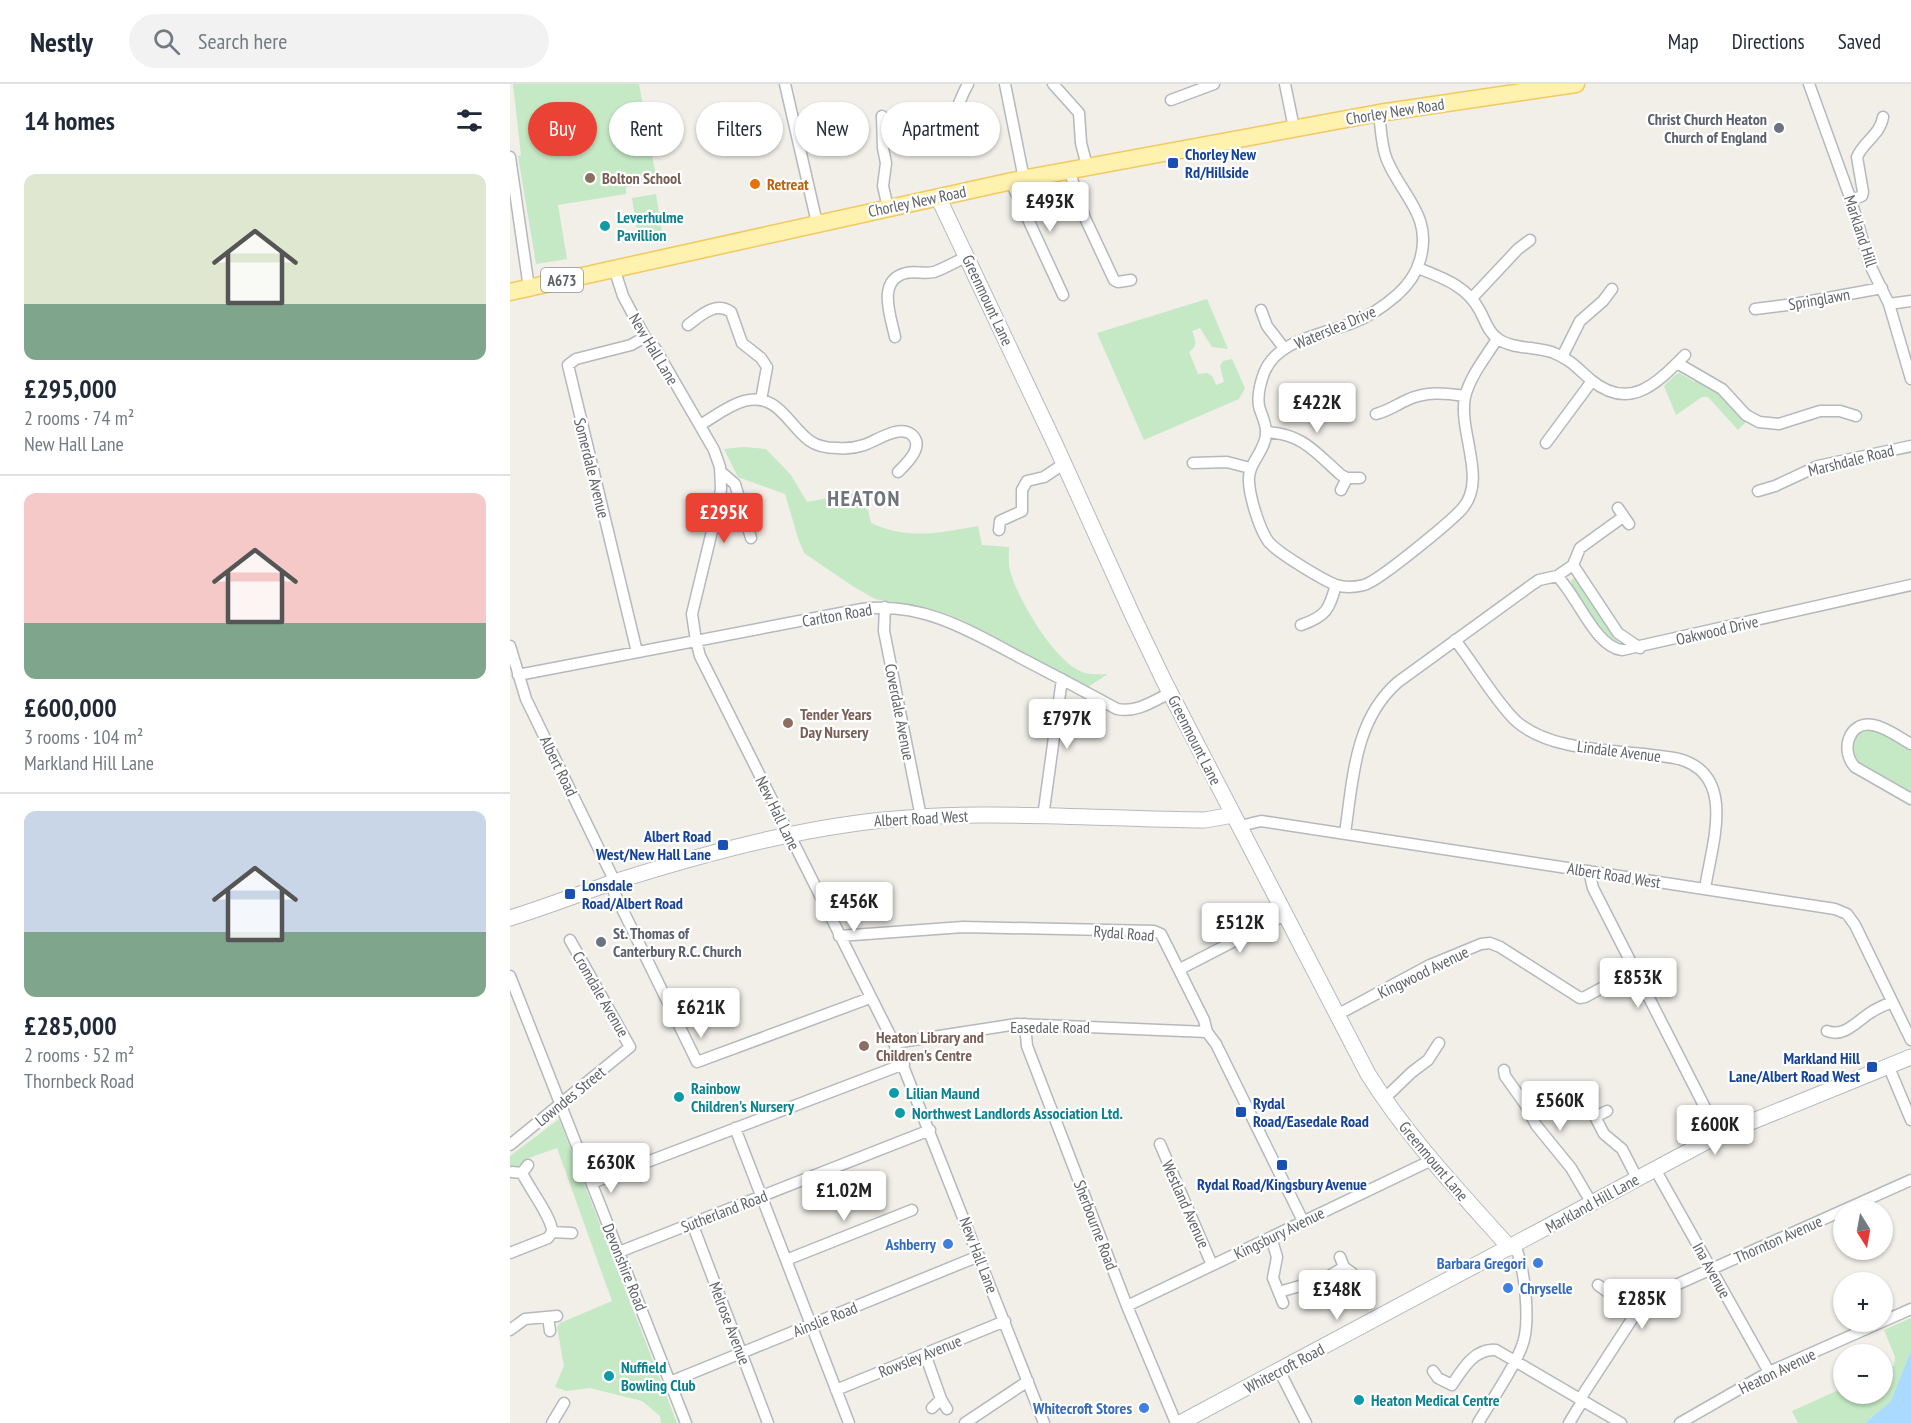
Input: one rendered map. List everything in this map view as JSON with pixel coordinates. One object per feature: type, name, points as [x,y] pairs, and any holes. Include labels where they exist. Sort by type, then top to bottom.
[{"type":"main road","name":"Chorley New Road","points":[[510,292],[817,223],[1087,166],[1378,113],[1485,90],[1576,84]]},
{"type":"street","points":[[785,84],[817,223]]},
{"type":"street","points":[[960,102],[968,84]]},
{"type":"street","points":[[1005,84],[1018,180],[1015,191],[1063,295]]},
{"type":"street","points":[[1170,98],[1214,84]]},
{"type":"street","points":[[1285,84],[1294,128]]},
{"type":"street","name":"Markland Hill","points":[[1809,84],[1851,200],[1870,265],[1889,304],[1911,379]]},
{"type":"street","points":[[1057,91],[1079,113],[1081,143],[1087,166]]},
{"type":"street","name":"Waterslea Drive","points":[[1266,432],[1259,391],[1268,365],[1284,348],[1354,323],[1378,310],[1404,288],[1418,268],[1423,247],[1422,226],[1415,206],[1385,156],[1378,113]]},
{"type":"street","points":[[1851,200],[1862,196],[1863,192],[1857,157],[1879,130],[1883,117]]},
{"type":"street","points":[[886,156],[883,186],[888,208]]},
{"type":"street","points":[[510,157],[529,288]]},
{"type":"street","points":[[1068,170],[1085,218],[1114,280],[1118,282],[1131,280]]},
{"type":"street","name":"Greenmount Lane","points":[[938,197],[1065,463],[1170,693],[1287,914],[1368,1074],[1384,1099],[1432,1160],[1513,1247]]},
{"type":"street","points":[[1472,298],[1516,245],[1530,240]]},
{"type":"street","points":[[896,340],[887,296],[894,278],[912,272],[933,272],[968,256]]},
{"type":"street","name":"New Hall Lane","points":[[614,268],[623,296],[714,450],[720,471],[719,502],[692,614],[702,661],[904,1064],[1044,1423]]},
{"type":"street","points":[[1418,268],[1451,281],[1472,298],[1497,339],[1514,345],[1545,350],[1562,357],[1579,368],[1592,381],[1617,393],[1638,392],[1657,383],[1681,359],[1722,389],[1746,415],[1759,422],[1779,424],[1809,413],[1841,407],[1856,416]]},
{"type":"street","name":"Springlawn","points":[[1755,309],[1882,288]]},
{"type":"street","points":[[1562,357],[1580,321],[1600,298],[1612,290]]},
{"type":"street","points":[[1889,304],[1911,301]]},
{"type":"street","points":[[688,324],[695,313],[710,310],[727,309],[734,316],[742,343],[768,362],[761,400]]},
{"type":"street","name":"Waterslea Drive","points":[[1261,310],[1264,327],[1284,348]]},
{"type":"street","name":"Somerdale Avenue","points":[[638,652],[568,369],[572,360],[631,345],[645,336]]},
{"type":"street","points":[[1360,478],[1347,478],[1299,439],[1283,433],[1266,432],[1262,451],[1250,468],[1249,483],[1271,551],[1336,585],[1357,586],[1375,580],[1462,509],[1478,484],[1464,422],[1466,396],[1474,375],[1497,339]]},
{"type":"street","points":[[1546,443],[1564,427],[1592,381]]},
{"type":"street","points":[[1376,414],[1390,415],[1419,395],[1440,392],[1466,396]]},
{"type":"street","points":[[700,425],[738,403],[752,399],[768,402],[782,410],[811,447],[853,448],[895,432],[905,432],[913,437],[916,446],[910,467],[898,472]]},
{"type":"street","name":"Marshdale Road","points":[[1758,491],[1775,486],[1818,466],[1911,446]]},
{"type":"street","points":[[1193,464],[1207,469],[1227,462],[1250,468]]},
{"type":"street","points":[[999,530],[1000,521],[1022,511],[1022,490],[1027,481],[1044,477],[1065,463]]},
{"type":"street","points":[[720,471],[735,484],[751,537]]},
{"type":"street","points":[[1341,490],[1347,478]]},
{"type":"street","points":[[1345,833],[1360,741],[1373,710],[1390,688],[1533,584],[1539,580],[1557,576],[1573,565],[1580,548],[1623,517]]},
{"type":"street","points":[[1573,565],[1618,633],[1640,648]]},
{"type":"street","name":"Oakwood Drive","points":[[1557,576],[1574,596],[1605,643],[1616,650],[1640,648],[1911,585]]},
{"type":"street","points":[[1301,625],[1316,625],[1327,610],[1336,585]]},
{"type":"street","name":"Carlton Road","points":[[518,675],[862,609],[885,607],[949,620],[1122,710],[1137,709],[1170,693]]},
{"type":"street","name":"Coverdale Avenue","points":[[885,607],[884,632],[921,817]]},
{"type":"street","name":"Lindale Avenue","points":[[1455,640],[1514,720],[1538,736],[1570,745],[1679,759],[1688,761],[1702,770],[1712,785],[1717,802],[1705,889]]},
{"type":"street","name":"Albert Road","points":[[510,646],[526,699],[697,1062],[870,998]]},
{"type":"street","points":[[1043,817],[1062,679]]},
{"type":"street","points":[[1911,744],[1877,726],[1869,725],[1859,727],[1850,735],[1846,752],[1854,767],[1911,799]]},
{"type":"street","name":"Albert Road West","points":[[510,918],[693,859],[789,834],[852,823],[974,815],[1261,821],[1841,911],[1847,914],[1855,925],[1911,1040]]},
{"type":"street","points":[[1589,871],[1593,888],[1719,1135]]},
{"type":"street","points":[[1180,969],[1287,914]]},
{"type":"street","name":"Rydal Road","points":[[839,936],[963,927],[1154,931],[1163,936],[1204,1020],[1207,1032],[1216,1044],[1303,1221]]},
{"type":"street","name":"Cromdale Avenue","points":[[570,940],[630,1047]]},
{"type":"street","name":"Kingwood Avenue","points":[[1337,1015],[1430,965],[1486,943],[1500,946],[1580,998],[1635,970]]},
{"type":"street","name":"Devonshire Road","points":[[510,976],[686,1423]]},
{"type":"street","points":[[1827,1031],[1840,1032],[1855,1018],[1892,1002]]},
{"type":"street","name":"Easedale Road","points":[[894,1043],[1025,1024],[1207,1032]]},
{"type":"street","name":"Sherbourne Road","points":[[1025,1024],[1027,1046],[1127,1306],[1158,1383],[1178,1423]]},
{"type":"street","points":[[1384,1099],[1399,1083],[1428,1060],[1439,1043]]},
{"type":"street","name":"Lowndes Street","points":[[510,1145],[630,1047]]},
{"type":"street","name":"Markland Hill Lane","points":[[1513,1247],[1591,1202],[1719,1135],[1911,1057]]},
{"type":"street","points":[[592,1183],[904,1064]]},
{"type":"street","points":[[1888,1065],[1911,1120]]},
{"type":"street","points":[[1504,1070],[1505,1076],[1520,1096],[1536,1125],[1571,1168],[1591,1202]]},
{"type":"street","points":[[1607,1111],[1593,1113],[1604,1134],[1622,1149],[1637,1178]]},
{"type":"street","points":[[735,1128],[849,1423]]},
{"type":"street","name":"Sutherland Road","points":[[619,1252],[930,1130]]},
{"type":"street","name":"Westland Avenue","points":[[1160,1144],[1212,1265]]},
{"type":"street","name":"Kingsbury Avenue","points":[[1127,1306],[1432,1160]]},
{"type":"street","name":"Ina Avenue","points":[[1655,1169],[1769,1372]]},
{"type":"street","points":[[510,1253],[548,1238],[552,1232],[551,1223],[521,1170]]},
{"type":"street","name":"Thornton Avenue","points":[[1569,1423],[1636,1313],[1669,1288],[1911,1180]]},
{"type":"street","points":[[786,1260],[912,1210]]},
{"type":"street","name":"Melrose Avenue","points":[[692,1223],[768,1423]]},
{"type":"street","points":[[552,1232],[572,1233]]},
{"type":"street","points":[[1271,1237],[1277,1257],[1273,1278],[1281,1298],[1324,1279],[1346,1266]]},
{"type":"street","points":[[1478,1423],[1524,1343],[1526,1323],[1522,1266],[1513,1247]]},
{"type":"street","name":"Whitecroft Road","points":[[1178,1423],[1513,1247]]},
{"type":"street","name":"Ainslie Road","points":[[670,1382],[979,1256]]},
{"type":"street","points":[[1598,1285],[1636,1313]]},
{"type":"street","name":"Heaton Avenue","points":[[1680,1423],[1769,1372],[1911,1309]]},
{"type":"street","points":[[510,1330],[525,1320],[553,1316],[549,1331]]},
{"type":"street","name":"Rowsley Avenue","points":[[836,1390],[1005,1321]]},
{"type":"street","points":[[1433,1371],[1438,1378],[1452,1386],[1467,1362],[1490,1350],[1500,1352],[1621,1423]]},
{"type":"street","points":[[925,1354],[944,1404],[932,1408]]},
{"type":"street","points":[[1279,1370],[1306,1423]]},
{"type":"street","points":[[965,1423],[1028,1381]]},
{"type":"street","points":[[558,1420],[564,1403]]},
{"type":"green space","points":[[513,84],[639,84],[642,102],[609,102],[609,156],[652,156],[657,182],[626,187],[626,194],[558,205],[567,259],[536,264],[518,156],[521,155]]},
{"type":"green space","points":[[656,194],[663,239],[639,243],[632,198]]},
{"type":"green space","points":[[1207,299],[1228,349],[1212,347],[1200,328],[1192,331],[1195,343],[1194,348],[1189,352],[1198,374],[1207,373],[1212,376],[1216,385],[1224,382],[1220,366],[1223,361],[1232,359],[1245,388],[1239,399],[1144,440],[1097,333]]},
{"type":"green space","points":[[1679,373],[1695,382],[1696,379],[1724,397],[1748,420],[1738,430],[1708,397],[1702,397],[1676,415],[1664,386]]},
{"type":"green space","points":[[743,447],[766,449],[791,475],[807,502],[854,493],[855,501],[868,510],[871,523],[898,532],[924,534],[978,526],[982,545],[1009,547],[1009,568],[1015,586],[1051,646],[1074,668],[1088,674],[1108,674],[1088,687],[953,617],[918,607],[875,599],[854,587],[804,553],[785,494],[738,477],[724,449]]},
{"type":"green space","points":[[1574,578],[1579,580],[1618,644],[1604,637],[1572,586],[1571,581]]},
{"type":"green space","points":[[1873,729],[1911,748],[1911,795],[1858,765],[1850,749],[1852,744],[1861,732]]},
{"type":"green space","points":[[559,1119],[677,1423],[661,1423],[660,1416],[642,1401],[590,1388],[566,1391],[555,1387],[564,1366],[557,1327],[560,1323],[612,1301],[557,1148],[526,1159],[518,1167],[510,1166],[510,1156]]},
{"type":"green space","points":[[1911,1318],[1911,1351],[1893,1396],[1895,1357],[1893,1344],[1890,1344],[1885,1332],[1893,1332],[1893,1326]]},
{"type":"green space","points":[[1833,1393],[1833,1404],[1887,1404],[1865,1423],[1798,1423],[1792,1411]]},
{"type":"water","points":[[1911,1351],[1911,1423],[1865,1423],[1887,1404],[1893,1404],[1893,1396]]},
{"type":"place","name":"Christ Church Heaton Church of England","points":[[1779,128]]},
{"type":"place","name":"Chorley New Rd/Hillside","points":[[1173,163]]},
{"type":"place","name":"Bolton School","points":[[590,178]]},
{"type":"place","name":"Retreat","points":[[755,184]]},
{"type":"place","name":"Leverhulme Pavillion","points":[[605,226]]},
{"type":"place","name":"Tender Years Day Nursery","points":[[788,723]]},
{"type":"place","name":"Albert Road West/New Hall Lane","points":[[723,845]]},
{"type":"place","name":"Lonsdale Road/Albert Road","points":[[570,894]]},
{"type":"place","name":"St. Thomas of Canterbury R.C. Church","points":[[601,942]]},
{"type":"place","name":"Heaton Library and Children's Centre","points":[[864,1046]]},
{"type":"place","name":"Markland Hill Lane/Albert Road West","points":[[1872,1067]]},
{"type":"place","name":"Lilian Maund","points":[[894,1093]]},
{"type":"place","name":"Rainbow Children's Nursery","points":[[679,1097]]},
{"type":"place","name":"Rydal Road/Easedale Road","points":[[1241,1112]]},
{"type":"place","name":"Northwest Landlords Association Ltd.","points":[[900,1113]]},
{"type":"place","name":"Rydal Road/Kingsbury Avenue","points":[[1282,1165]]},
{"type":"place","name":"Ashberry","points":[[948,1244]]},
{"type":"place","name":"Barbara Gregori","points":[[1538,1263]]},
{"type":"place","name":"Chryselle","points":[[1508,1288]]},
{"type":"place","name":"Nuffield Bowling Club","points":[[609,1376]]},
{"type":"place","name":"Heaton Medical Centre","points":[[1359,1400]]},
{"type":"place","name":"Whitecroft Stores","points":[[1144,1408]]},
{"type":"district","name":"HEATON","points":[[864,498]]}]
